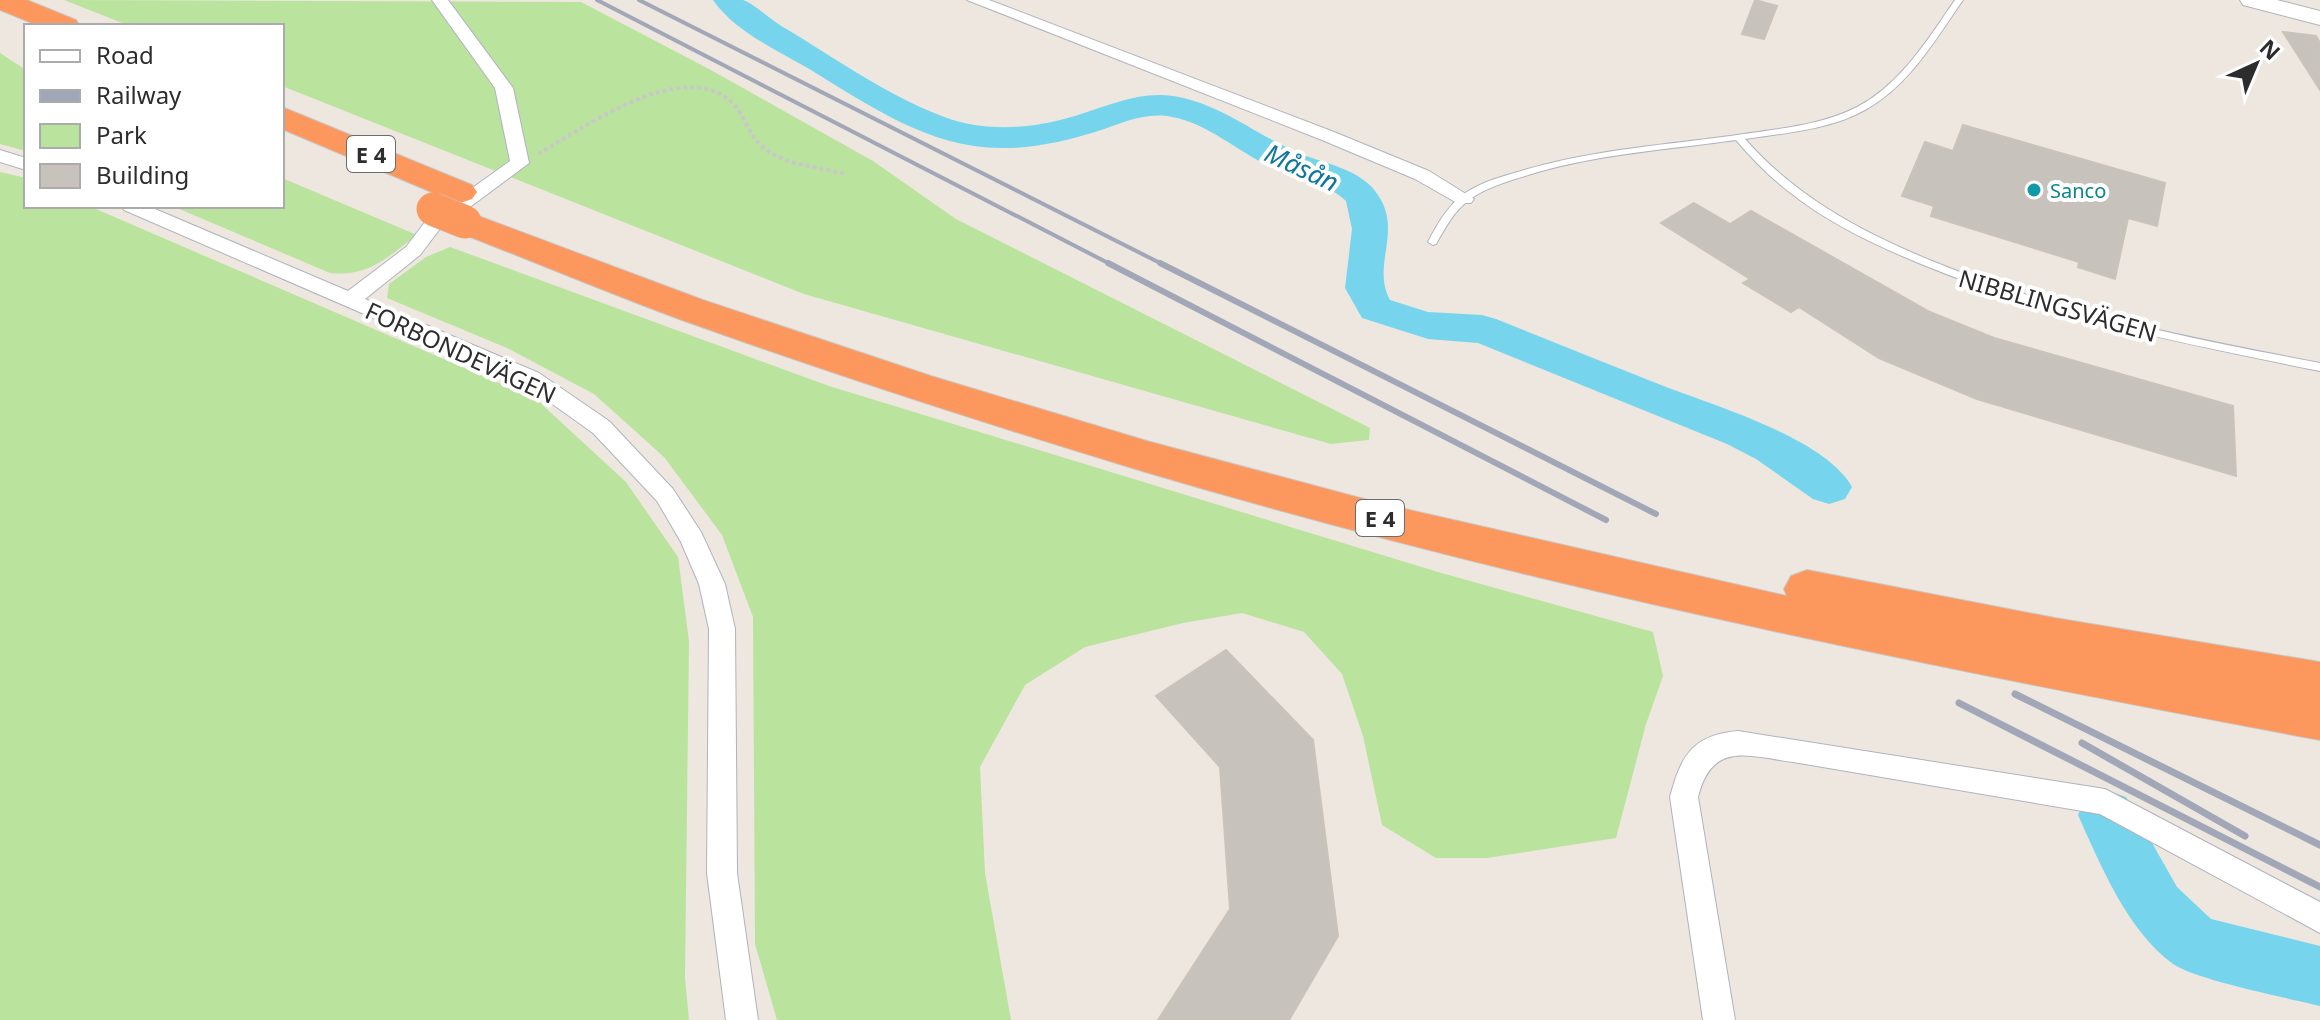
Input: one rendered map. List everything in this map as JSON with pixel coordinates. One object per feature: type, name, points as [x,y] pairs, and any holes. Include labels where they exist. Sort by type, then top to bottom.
[{"type":"highway","points":[[2,0],[60,24]]},
{"type":"highway","points":[[0,23],[24,33]]},
{"type":"highway","name":"E 4","points":[[284,118],[462,207],[673,304],[990,410],[1239,483],[1595,572],[1843,628],[2064,673],[2320,718]]},
{"type":"highway","name":"E 4","points":[[284,145],[833,333],[1251,457],[1601,545],[1842,597],[2055,638],[2320,683]]},
{"type":"street","points":[[349,301],[413,251],[432,226],[520,163],[504,88],[440,0]]},
{"type":"street","points":[[975,0],[1342,142],[1422,175],[1464,199]]},
{"type":"street","points":[[2251,0],[2320,18]]},
{"type":"street","points":[[0,156],[24,163]]},
{"type":"street","name":"FORBONDEVÄGEN","points":[[136,208],[531,378],[601,427],[665,495],[692,539],[712,584],[722,629],[722,873],[742,1020]]},
{"type":"street","points":[[1719,1020],[1684,797],[1695,760],[1712,745],[1743,744],[1793,750],[2105,802],[2320,918]]},
{"type":"lane","points":[[1433,242],[1442,224],[1464,199],[1494,183],[1531,170],[1585,158],[1739,138],[1838,119],[1865,107],[1892,86],[1917,59],[1959,0]]},
{"type":"lane","name":"NIBBLINGSVÄGEN","points":[[1739,138],[1762,167],[1814,207],[1868,237],[1957,277],[2038,304],[2141,332],[2320,367]]},
{"type":"path","points":[[520,163],[640,97],[674,89],[706,90],[728,98],[756,140],[772,154],[845,174]]},
{"type":"green space","points":[[64,0],[581,2],[873,161],[956,219],[1370,428],[1369,440],[1331,444],[804,294],[284,87],[284,24],[125,24]]},
{"type":"green space","points":[[0,53],[24,69],[24,150],[0,144]]},
{"type":"green space","points":[[0,172],[24,178],[24,208],[94,208],[536,399],[626,482],[678,557],[689,641],[685,978],[689,1020],[0,1020]]},
{"type":"green space","points":[[284,179],[417,235],[367,269],[330,273],[177,208],[284,208]]},
{"type":"green space","points":[[450,247],[829,386],[1438,572],[1653,632],[1663,676],[1646,724],[1616,838],[1487,858],[1436,858],[1382,825],[1363,736],[1342,674],[1304,632],[1242,613],[1183,623],[1085,647],[1025,685],[980,767],[985,873],[1011,1020],[777,1020],[755,944],[753,617],[722,535],[664,457],[594,394],[507,348],[387,298],[389,284],[426,257]]},
{"type":"building","points":[[1755,0],[1777,6],[1764,39],[1742,34]]},
{"type":"building","points":[[2283,32],[2316,36],[2320,43],[2320,90]]},
{"type":"building","name":"Sanco","points":[[1963,125],[2165,183],[2157,226],[2128,218],[2115,279],[2078,267],[2079,262],[1931,216],[1934,206],[1902,196],[1925,142],[1953,151]]},
{"type":"building","points":[[1694,203],[1730,224],[1751,211],[1930,312],[1994,338],[2233,406],[2236,476],[1977,399],[1879,358],[1799,307],[1791,312],[1743,283],[1750,279],[1661,223]]},
{"type":"building","points":[[1226,650],[1313,740],[1338,936],[1289,1020],[1158,1020],[1230,909],[1220,767],[1156,696]]},
{"type":"waterway","name":"Måsån","points":[[728,0],[765,30],[885,101],[912,115],[969,135],[999,138],[1042,134],[1159,105],[1187,110],[1217,122],[1269,153],[1324,174],[1360,195],[1367,207],[1371,229],[1365,263],[1365,288],[1376,309],[1428,326],[1482,329],[1742,432],[1772,448],[1829,487]]},
{"type":"waterway","name":"Måsån","points":[[2106,815],[2156,907],[2195,944],[2320,976]]},
{"type":"railway","points":[[597,0],[1112,265]]},
{"type":"railway","points":[[639,0],[1164,265]]},
{"type":"railway","points":[[1108,263],[1606,520]]},
{"type":"railway","points":[[1160,263],[1656,514]]},
{"type":"railway","points":[[2015,694],[2320,845]]},
{"type":"railway","points":[[1959,703],[2320,887]]},
{"type":"railway","points":[[2082,743],[2245,836]]},
{"type":"place","name":"Sanco","points":[[2034,190]]}]
